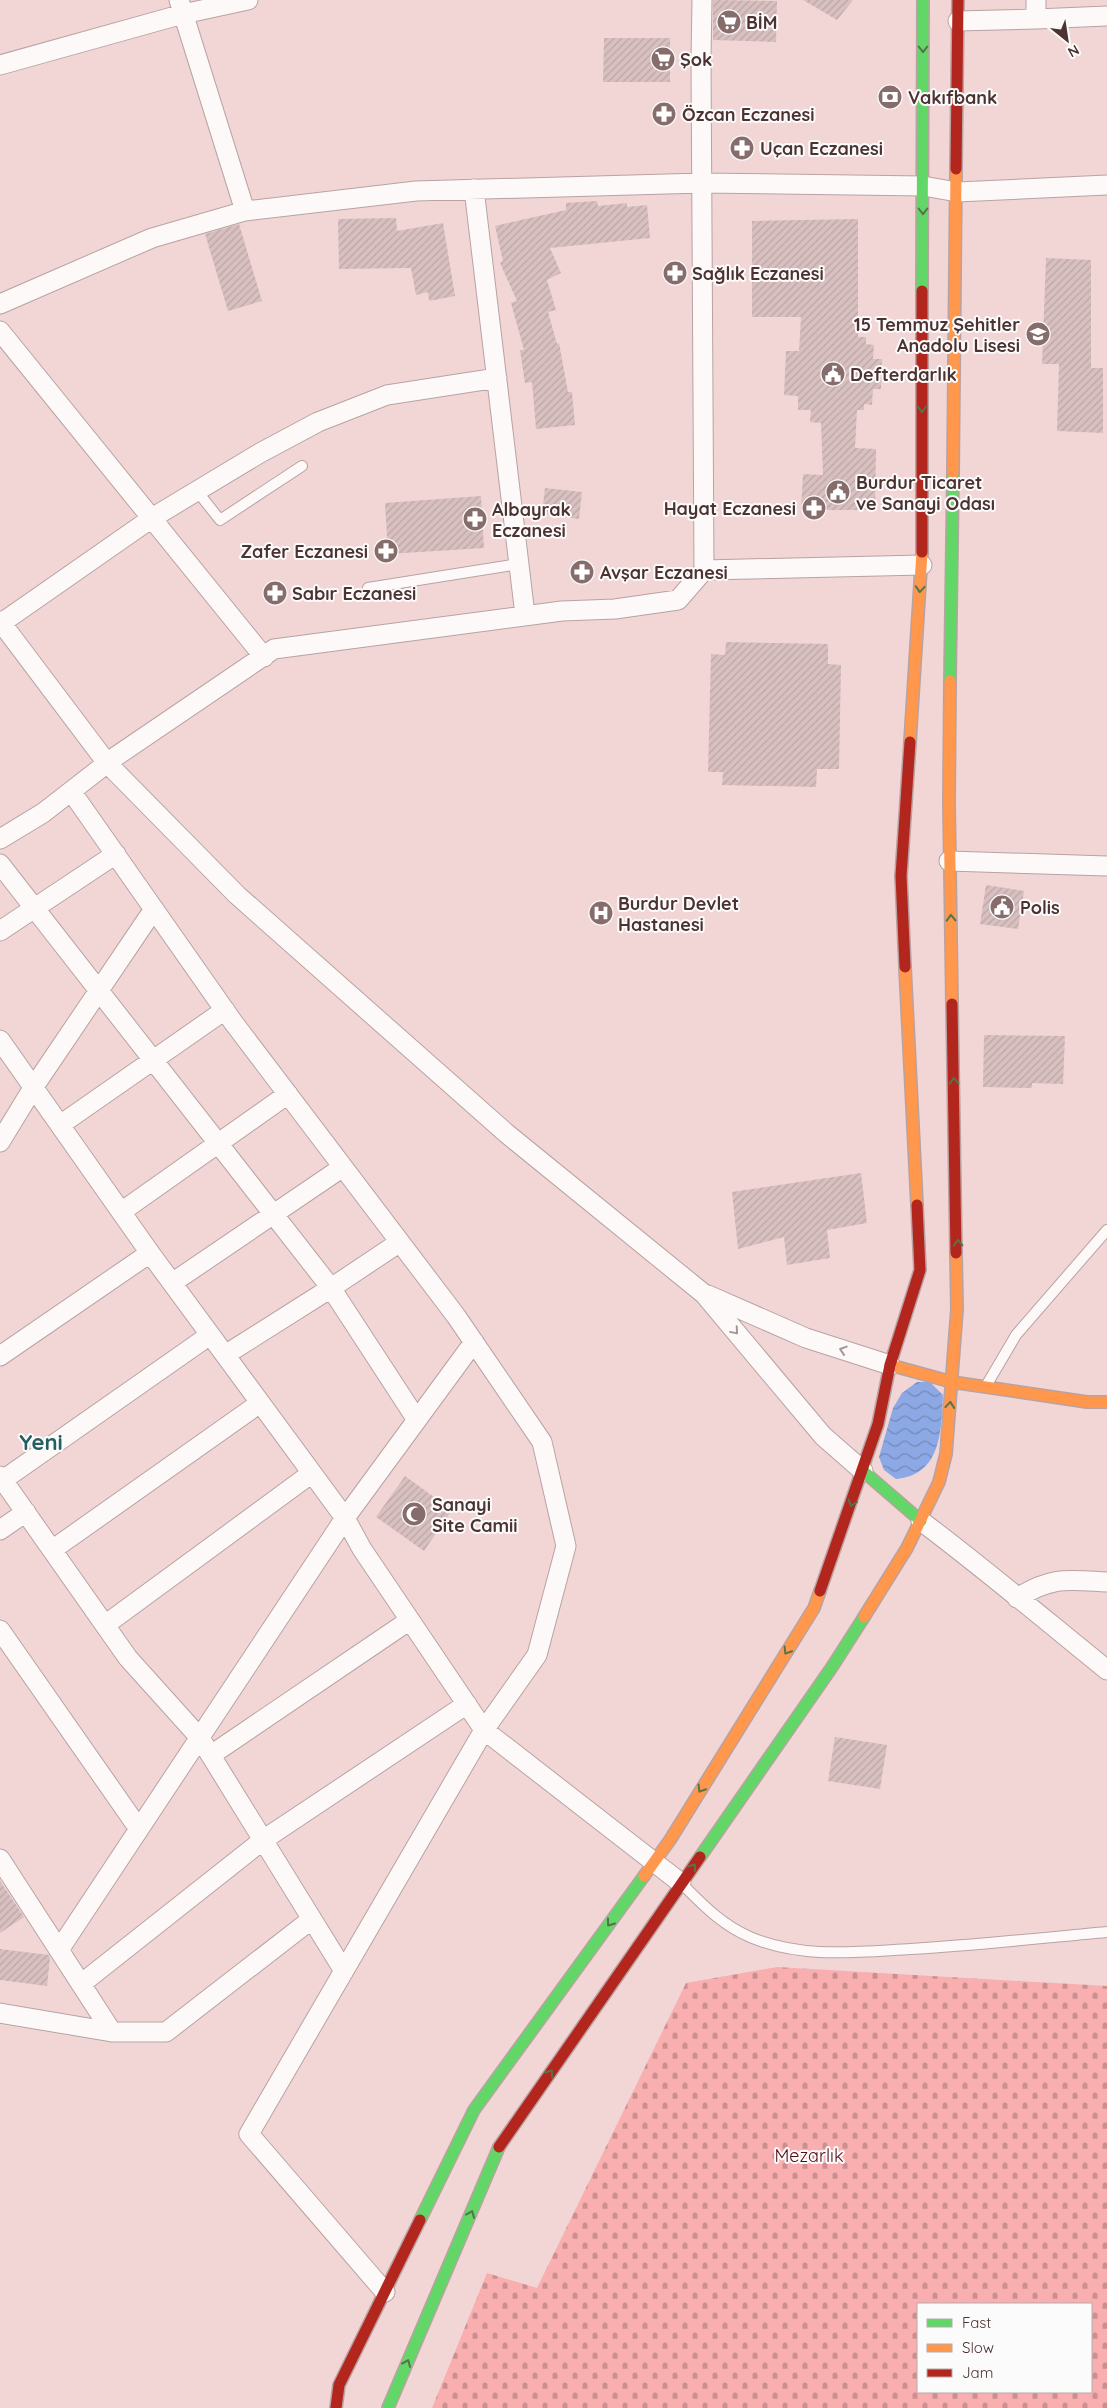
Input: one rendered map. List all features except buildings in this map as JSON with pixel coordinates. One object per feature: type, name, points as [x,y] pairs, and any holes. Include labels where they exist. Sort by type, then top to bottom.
[{"type":"main road","points":[[336,2408],[339,2385],[474,2110],[670,1840],[814,1608],[878,1424],[890,1365],[920,1270],[901,876],[922,565],[923,0]]},
{"type":"main road","points":[[388,2408],[500,2145],[832,1667],[907,1548],[939,1482],[946,1454],[958,1309],[949,861],[958,0]]},
{"type":"main road","points":[[890,1365],[952,1382],[1107,1402]]},
{"type":"main road","points":[[862,1471],[921,1521]]},
{"type":"street","points":[[0,65],[181,7],[248,0]]},
{"type":"street","points":[[0,839],[43,813],[107,763],[274,649],[525,615],[562,611],[615,609],[678,600],[704,570],[702,0]]},
{"type":"street","points":[[1036,0],[1036,19]]},
{"type":"street","points":[[181,7],[245,211]]},
{"type":"street","points":[[958,21],[1107,16]]},
{"type":"street","points":[[1,302],[152,238],[245,211],[416,191],[702,183],[923,186],[957,192],[1107,185]]},
{"type":"street","points":[[474,189],[525,615]]},
{"type":"street","points":[[0,331],[264,656]]},
{"type":"street","points":[[497,378],[388,395],[352,407],[289,437],[152,518],[1,622],[107,763],[237,895],[506,1133],[704,1294],[823,1436],[862,1471]]},
{"type":"street","points":[[704,570],[922,565]]},
{"type":"street","points":[[71,791],[225,1010],[474,1342],[542,1442],[566,1546],[537,1655],[484,1730],[248,2134],[385,2292]]},
{"type":"street","points":[[0,931],[116,854]]},
{"type":"street","points":[[949,861],[1107,866]]},
{"type":"street","points":[[0,864],[98,992],[331,1288],[417,1420]]},
{"type":"street","points":[[0,1142],[33,1088],[154,909]]},
{"type":"street","points":[[60,1125],[225,1010]]},
{"type":"street","points":[[0,1040],[150,1253],[345,1518],[362,1550],[484,1730],[681,1883]]},
{"type":"street","points":[[121,1212],[288,1094]]},
{"type":"street","points":[[172,1283],[343,1167]]},
{"type":"street","points":[[225,1355],[400,1242]]},
{"type":"street","points":[[0,1356],[150,1253]]},
{"type":"street","points":[[704,1294],[806,1338],[890,1365]]},
{"type":"street","points":[[210,1335],[1,1478],[128,1658],[200,1738],[344,1970]]},
{"type":"street","points":[[59,1950],[345,1518],[474,1342]]},
{"type":"street","points":[[52,1550],[260,1403]]},
{"type":"street","points":[[105,1625],[312,1473]]},
{"type":"street","points":[[0,1530],[26,1512]]},
{"type":"street","points":[[921,1521],[988,1571],[1017,1598],[1107,1670]]},
{"type":"street","points":[[1017,1598],[1030,1590],[1058,1579],[1107,1582]]},
{"type":"street","points":[[211,1755],[410,1620]]},
{"type":"street","points":[[0,1630],[139,1829]]},
{"type":"street","points":[[81,1984],[263,1840],[467,1704]]},
{"type":"street","points":[[0,1859],[112,2032]]},
{"type":"street","points":[[0,2013],[112,2032],[166,2032],[312,1919]]},
{"type":"lane","points":[[197,491],[220,520],[302,466]]},
{"type":"lane","points":[[368,588],[519,564]]},
{"type":"lane","points":[[985,1387],[1016,1335],[1107,1230]]},
{"type":"lane","points":[[681,1883],[715,1917],[732,1928],[768,1944],[815,1953],[961,1946],[1107,1932]]},
{"type":"green space","name":"Mezarlık","points":[[777,1967],[1107,1986],[1107,2408],[432,2408],[487,2273],[537,2288],[686,1983]]},
{"type":"water","points":[[917,1382],[930,1382],[943,1395],[939,1436],[931,1460],[922,1469],[911,1476],[896,1479],[884,1470],[879,1457],[893,1408],[902,1393]]},
{"type":"traffic: fast","points":[[922,291],[923,0]]},
{"type":"traffic: fast","points":[[950,681],[953,473]]},
{"type":"traffic: fast","points":[[863,1471],[921,1521]]},
{"type":"traffic: fast","points":[[700,1857],[832,1667],[864,1617]]},
{"type":"traffic: fast","points":[[420,2220],[474,2110],[644,1876]]},
{"type":"traffic: fast","points":[[388,2408],[499,2147]]},
{"type":"traffic: slow","points":[[953,473],[956,169]]},
{"type":"traffic: slow","points":[[910,742],[922,552]]},
{"type":"traffic: slow","points":[[950,681],[949,803],[952,1004]]},
{"type":"traffic: slow","points":[[905,967],[917,1205]]},
{"type":"traffic: slow","points":[[864,1617],[907,1548],[939,1482],[946,1454],[957,1309],[956,1253]]},
{"type":"traffic: slow","points":[[890,1365],[952,1382],[1087,1402],[1107,1402]]},
{"type":"traffic: slow","points":[[644,1876],[670,1840],[814,1608],[820,1591]]},
{"type":"traffic: jam","points":[[956,169],[958,0]]},
{"type":"traffic: jam","points":[[922,291],[922,552]]},
{"type":"traffic: jam","points":[[905,967],[901,876],[910,742]]},
{"type":"traffic: jam","points":[[952,1004],[956,1253]]},
{"type":"traffic: jam","points":[[820,1591],[878,1424],[890,1365],[920,1270],[917,1205]]},
{"type":"traffic: jam","points":[[499,2147],[700,1857]]},
{"type":"traffic: jam","points":[[336,2408],[339,2385],[420,2220]]},
{"type":"place","name":"BİM","points":[[729,22]]},
{"type":"place","name":"Şok","points":[[663,59]]},
{"type":"place","name":"Vakıfbank","points":[[890,97]]},
{"type":"place","name":"Özcan Eczanesi","points":[[664,114]]},
{"type":"place","name":"Uçan Eczanesi","points":[[742,148]]},
{"type":"place","name":"Sağlık Eczanesi","points":[[675,273]]},
{"type":"place","name":"15 Temmuz Şehitler Anadolu Lisesi","points":[[1038,334]]},
{"type":"place","name":"Defterdarlık","points":[[833,374]]},
{"type":"place","name":"Burdur Ticaret ve Sanayi Odası","points":[[838,492]]},
{"type":"place","name":"Hayat Eczanesi","points":[[814,508]]},
{"type":"place","name":"Albayrak Eczanesi","points":[[475,519]]},
{"type":"place","name":"Zafer Eczanesi","points":[[386,551]]},
{"type":"place","name":"Avşar Eczanesi","points":[[582,572]]},
{"type":"place","name":"Sabır Eczanesi","points":[[275,593]]},
{"type":"place","name":"Polis","points":[[1002,907]]},
{"type":"place","name":"Burdur Devlet Hastanesi","points":[[601,913]]},
{"type":"place","name":"Sanayi Site Camii","points":[[414,1514]]},
{"type":"district","name":"Yeni","points":[[41,1442]]}]
